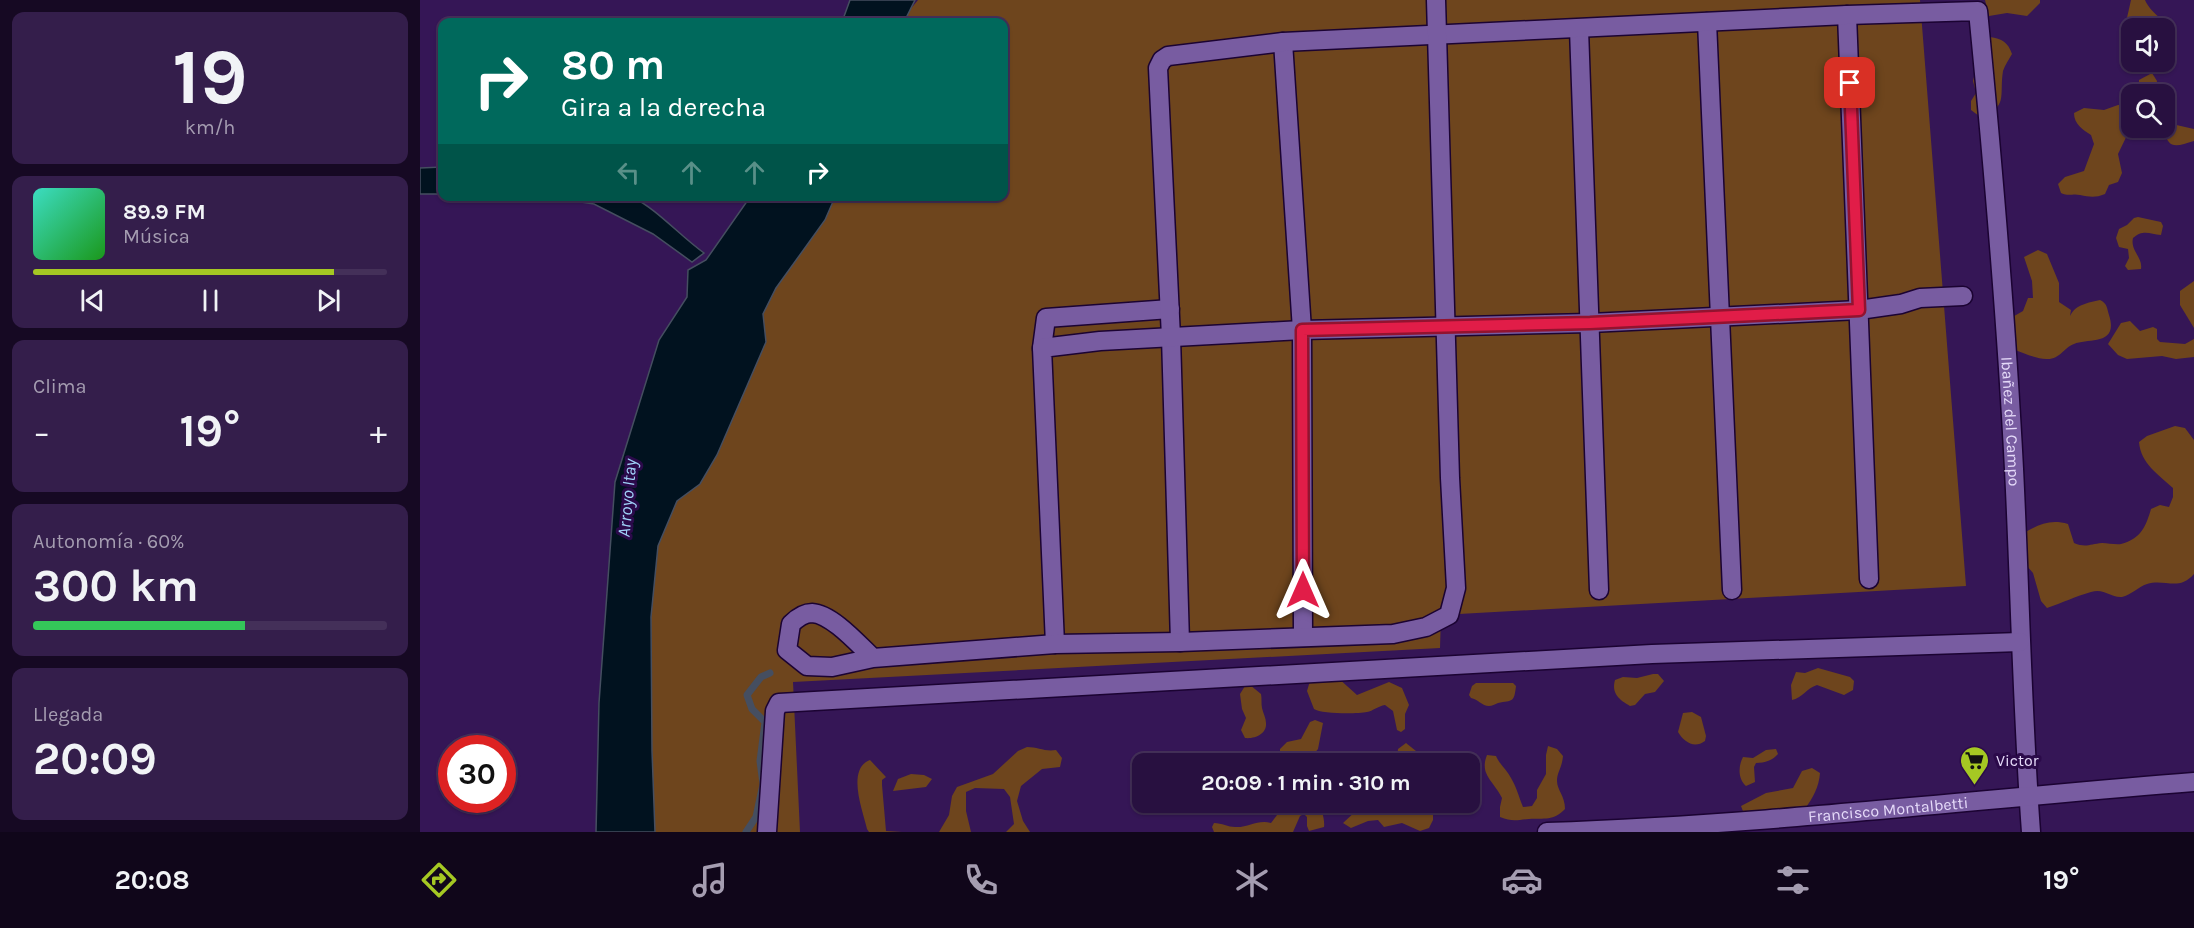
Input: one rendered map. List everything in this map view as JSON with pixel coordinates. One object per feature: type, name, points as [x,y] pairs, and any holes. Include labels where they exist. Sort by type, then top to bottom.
[{"type":"street","points":[[873,658],[1055,644],[1393,634],[1426,627],[1449,615],[1456,588],[1450,478],[1436,0]]},
{"type":"street","name":"Ibañez del Campo","points":[[1847,15],[1978,11],[1988,115],[2013,457],[2020,642],[2031,832]]},
{"type":"street","points":[[1180,642],[1170,309],[1158,68],[1162,60],[1168,56],[1283,42],[1847,15],[1869,579]]},
{"type":"street","points":[[1707,22],[1732,590]]},
{"type":"street","points":[[1579,28],[1599,590]]},
{"type":"street","points":[[1283,42],[1302,330],[1303,637]]},
{"type":"street","points":[[1042,348],[1100,341],[1302,330],[1590,323],[1859,310],[1901,304],[1920,298],[1963,296]]},
{"type":"street","points":[[1055,644],[1042,348],[1046,318],[1170,309]]},
{"type":"street","points":[[767,832],[775,711],[779,703],[1652,654],[2020,642]]},
{"type":"street","name":"Francisco Montalbetti","points":[[1547,832],[1798,825],[2028,795],[2194,782]]},
{"type":"shaded area","points":[[918,0],[1920,0],[1966,586],[1441,615],[1440,648],[793,682],[800,832],[654,832],[642,530],[786,201],[1008,201],[1008,18],[903,18]]},
{"type":"shaded area","points":[[1985,0],[2040,0],[2040,3],[2027,16],[2007,13],[1989,16]]},
{"type":"shaded area","points":[[2131,0],[2145,0],[2160,18],[2127,18]]},
{"type":"shaded area","points":[[1990,37],[2004,42],[2012,54],[2003,71],[1999,105],[1979,116],[1971,110],[1971,101],[1976,93],[1973,81],[1982,43]]},
{"type":"shaded area","points":[[2152,73],[2157,81],[2157,84],[2139,84],[2139,80]]},
{"type":"shaded area","points":[[2121,105],[2121,138],[2126,138],[2118,154],[2122,173],[2118,182],[2109,185],[2105,194],[2098,196],[2061,193],[2058,184],[2065,177],[2084,171],[2094,144],[2091,135],[2077,123],[2074,113],[2084,108],[2104,110]]},
{"type":"shaded area","points":[[2175,125],[2194,129],[2194,141],[2174,145],[2167,138],[2175,138]]},
{"type":"shaded area","points":[[2138,217],[2161,222],[2163,226],[2161,235],[2143,233],[2133,238],[2133,247],[2141,269],[2128,270],[2125,266],[2129,258],[2128,249],[2119,247],[2116,238],[2119,229]]},
{"type":"shaded area","points":[[2038,250],[2047,254],[2059,283],[2059,302],[2071,310],[2070,316],[2079,306],[2100,300],[2108,310],[2111,325],[2110,332],[2106,336],[2074,344],[2051,359],[2038,358],[2015,350],[2009,319],[2023,311],[2028,298],[2033,298],[2032,281],[2024,257]]},
{"type":"shaded area","points":[[2194,281],[2194,328],[2180,305],[2180,291]]},
{"type":"shaded area","points":[[2130,321],[2140,331],[2153,327],[2157,329],[2157,339],[2160,342],[2185,344],[2194,339],[2194,357],[2176,359],[2162,356],[2127,359],[2118,355],[2108,344],[2121,323]]},
{"type":"shaded area","points":[[2175,426],[2185,428],[2194,440],[2194,574],[2182,582],[2147,584],[2122,597],[2096,591],[2047,608],[2041,601],[2033,573],[2020,558],[2024,533],[2040,525],[2056,522],[2068,524],[2074,543],[2078,544],[2119,544],[2133,539],[2145,526],[2151,509],[2160,505],[2169,507],[2173,497],[2173,488],[2147,463],[2140,450],[2139,442],[2147,436]]},
{"type":"shaded area","points":[[1818,668],[1850,677],[1854,681],[1853,690],[1844,695],[1817,685],[1792,700],[1791,685],[1796,672],[1805,673]]},
{"type":"shaded area","points":[[1658,674],[1664,681],[1655,692],[1645,694],[1635,705],[1626,704],[1615,693],[1615,680]]},
{"type":"shaded area","points":[[1337,677],[1357,695],[1389,682],[1402,688],[1409,705],[1405,714],[1405,729],[1401,732],[1397,730],[1393,711],[1385,705],[1355,713],[1331,713],[1314,709],[1307,691],[1310,681]]},
{"type":"shaded area","points":[[1476,683],[1513,683],[1516,686],[1510,701],[1487,706],[1469,695],[1472,686]]},
{"type":"shaded area","points":[[1250,685],[1261,694],[1266,727],[1260,735],[1245,738],[1241,730],[1246,718],[1240,694],[1245,686]]},
{"type":"shaded area","points":[[1692,712],[1701,717],[1706,736],[1705,741],[1697,744],[1686,741],[1678,732],[1683,713]]},
{"type":"shaded area","points":[[1315,720],[1323,723],[1318,749],[1315,753],[1280,753],[1280,749],[1287,742],[1301,739],[1310,722]]},
{"type":"shaded area","points":[[1406,743],[1418,753],[1398,753],[1398,749]]},
{"type":"shaded area","points":[[1548,746],[1557,749],[1563,756],[1557,781],[1565,809],[1548,818],[1508,820],[1500,817],[1502,798],[1486,773],[1487,755],[1496,756],[1508,772],[1523,807],[1532,806],[1537,798],[1537,790],[1546,774]]},
{"type":"shaded area","points":[[1027,747],[1056,750],[1062,758],[1060,767],[1042,769],[1021,786],[1017,801],[1023,821],[1030,832],[1006,832],[1014,824],[1010,797],[1004,789],[975,788],[966,792],[966,811],[971,832],[939,832],[949,815],[952,796],[957,787],[993,774],[1018,751]]},
{"type":"shaded area","points":[[1776,749],[1778,754],[1774,758],[1756,763],[1755,782],[1746,786],[1741,780],[1740,772],[1743,757],[1753,758],[1766,750]]},
{"type":"shaded area","points":[[870,760],[886,777],[882,780],[882,785],[886,831],[902,832],[869,832],[867,829],[857,781],[863,765]]},
{"type":"shaded area","points":[[1812,768],[1820,773],[1815,792],[1804,810],[1744,814],[1741,806],[1766,793],[1793,788],[1802,771]]},
{"type":"shaded area","points":[[911,774],[924,775],[932,779],[926,787],[893,791],[898,779]]},
{"type":"shaded area","points":[[1278,813],[1322,813],[1324,827],[1309,831],[1307,817],[1304,814],[1300,816],[1293,832],[1214,832],[1212,827],[1214,823],[1235,827],[1262,822],[1271,823]]},
{"type":"shaded area","points":[[1354,813],[1433,813],[1433,820],[1429,828],[1420,831],[1402,823],[1384,827],[1378,820],[1368,821],[1351,828],[1343,823]]},
{"type":"water","points":[[850,0],[915,0],[906,18],[843,18]]},
{"type":"water","points":[[438,167],[438,194],[420,194],[420,168]]},
{"type":"water","points":[[574,201],[639,201],[704,253],[692,262],[653,234],[594,204]]},
{"type":"water","name":"Arroyo Itay","points":[[747,201],[833,201],[825,220],[776,288],[763,314],[766,342],[717,455],[700,484],[677,501],[658,546],[651,617],[655,832],[596,832],[599,703],[615,482],[659,340],[687,297],[688,270],[706,260]]},
{"type":"waterway","points":[[746,832],[756,817],[763,784],[760,761],[765,722],[752,709],[747,695],[761,677],[770,673]]},
{"type":"place","name":"Victor","points":[[1975,786]]},
{"type":"route","points":[[1303,590],[1302,330],[1590,323],[1859,310],[1850,83]]}]
